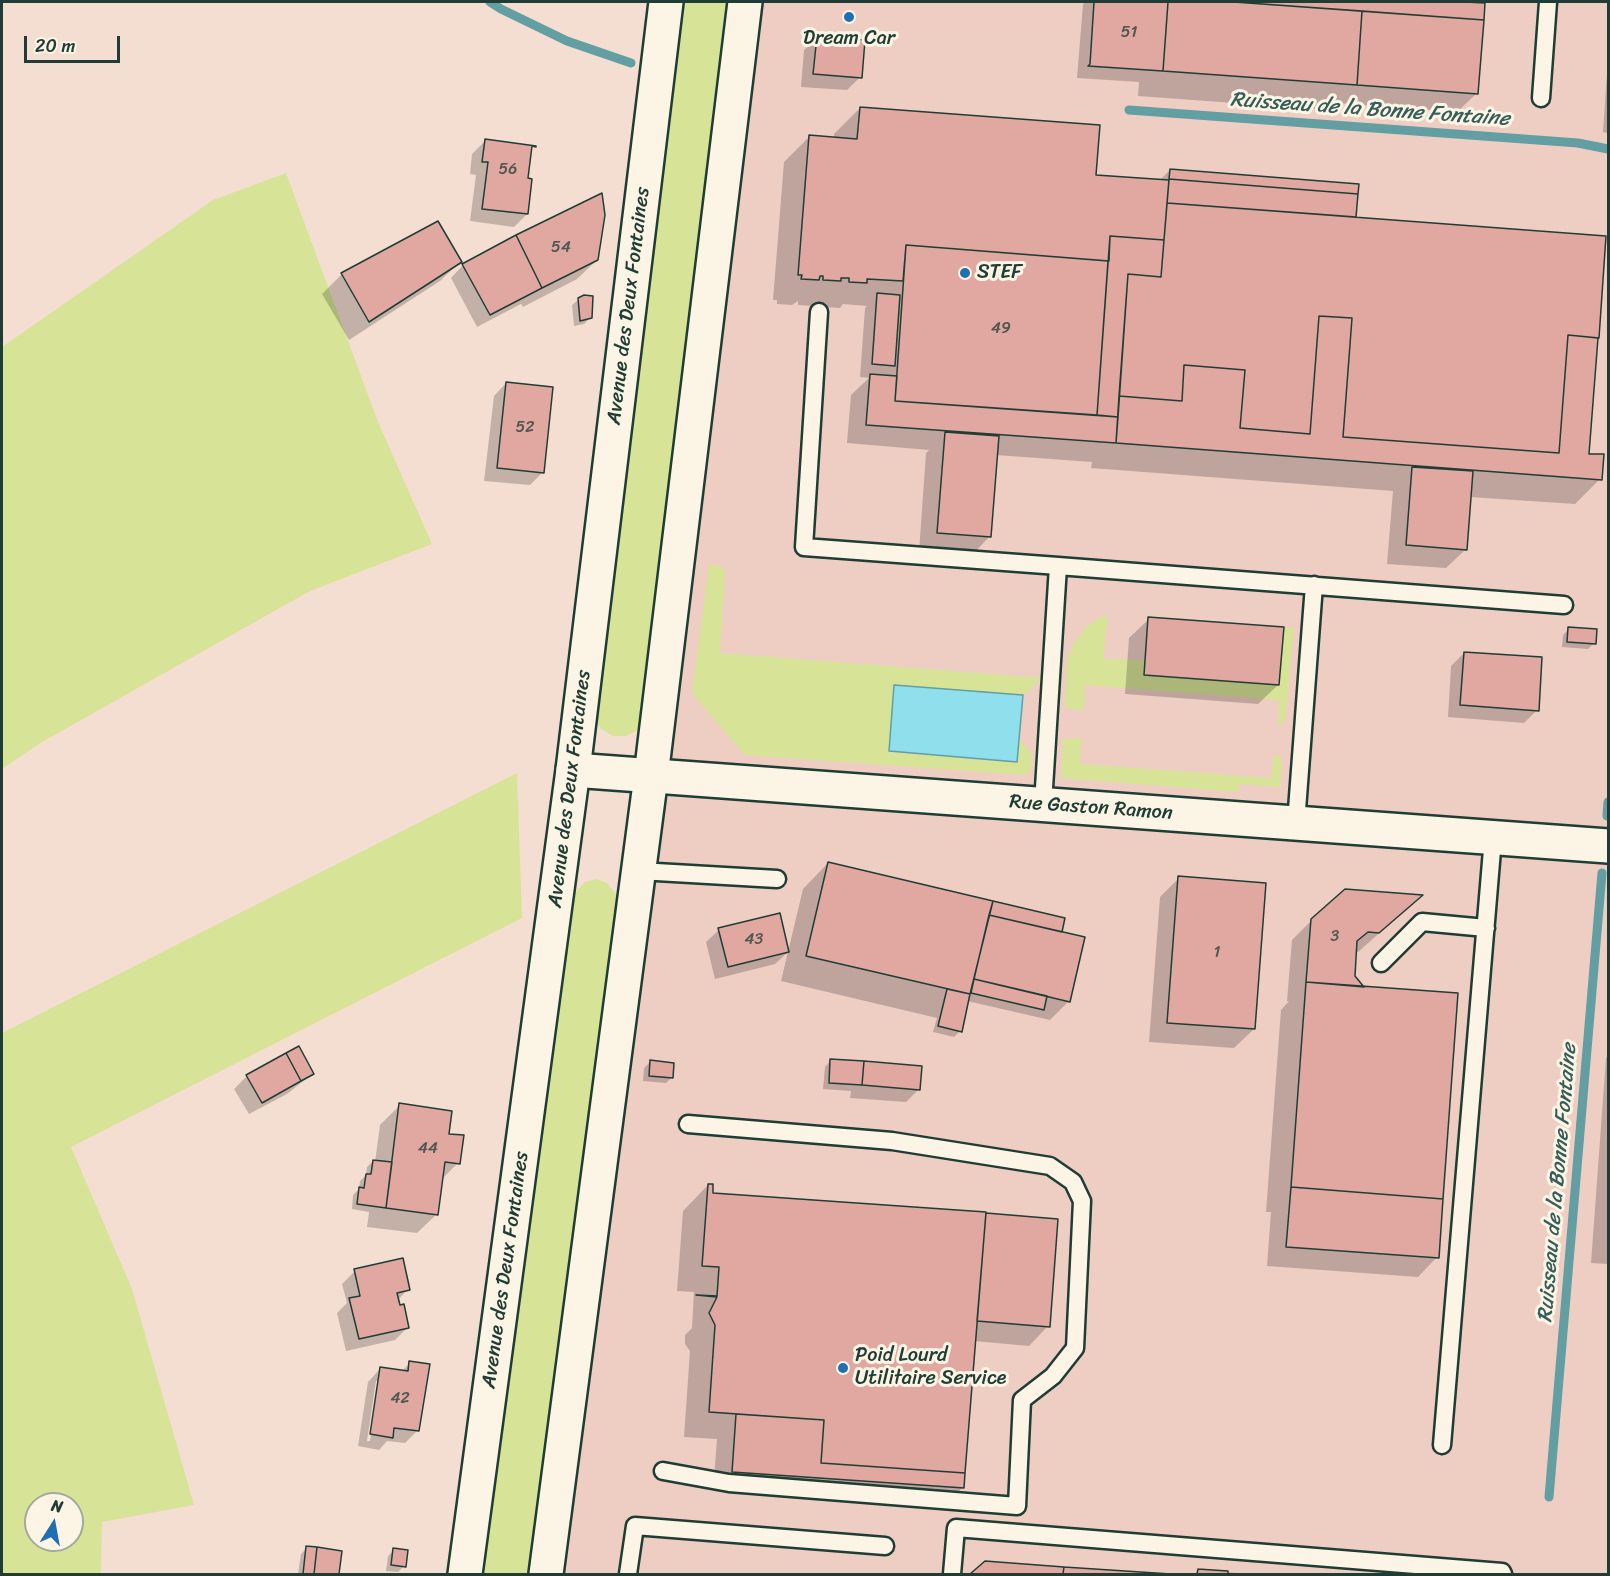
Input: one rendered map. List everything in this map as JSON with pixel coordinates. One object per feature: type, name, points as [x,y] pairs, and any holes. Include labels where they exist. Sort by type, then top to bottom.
[{"type":"main road","name":"Avenue des Deux Fontaines","points":[[465,1575],[573,770],[666,2]]},
{"type":"main road","points":[[546,1575],[639,871],[745,2]]},
{"type":"main road","name":"Rue Gaston Ramon","points":[[573,770],[1608,846]]},
{"type":"lane","points":[[1541,98],[1548,2]]},
{"type":"lane","points":[[819,312],[804,548],[1564,605]]},
{"type":"lane","points":[[1043,804],[1058,566]]},
{"type":"lane","points":[[1296,823],[1314,585]]},
{"type":"lane","points":[[1442,1445],[1493,838]]},
{"type":"lane","points":[[639,871],[777,879]]},
{"type":"lane","points":[[1381,963],[1422,922],[1486,928]]},
{"type":"lane","points":[[663,1472],[729,1483],[1017,1506],[1022,1400],[1053,1376],[1075,1348],[1076,1338],[1082,1201],[1073,1182],[1050,1166],[892,1141],[688,1124]]},
{"type":"lane","points":[[628,1575],[635,1526],[885,1546]]},
{"type":"lane","points":[[952,1575],[956,1528],[1502,1572],[1503,1575]]},
{"type":"shaded area","points":[[745,2],[1608,2],[1608,1574],[546,1574]]},
{"type":"green space","points":[[684,2],[730,2],[642,723],[636,731],[626,736],[613,736],[601,729],[596,720]]},
{"type":"green space","points":[[286,173],[378,422],[432,544],[310,591],[42,742],[2,769],[2,347],[213,200]]},
{"type":"green space","points":[[709,564],[721,566],[725,572],[720,653],[1043,678],[1023,695],[894,685],[1016,762],[1019,739],[1032,754],[1031,768],[1026,775],[745,755],[692,693]]},
{"type":"green space","points":[[1108,615],[1103,659],[1145,660],[1144,675],[1279,685],[1284,627],[1294,628],[1285,721],[1278,726],[1279,700],[1085,685],[1084,710],[1065,708],[1067,661],[1074,643],[1085,628],[1097,619]]},
{"type":"green space","points":[[1063,738],[1082,739],[1080,764],[1271,778],[1274,755],[1279,755],[1282,763],[1280,787],[1239,784],[1238,792],[1061,778]]},
{"type":"green space","points":[[517,773],[522,918],[71,1147],[132,1289],[194,1505],[102,1522],[101,1574],[2,1574],[2,1033]]},
{"type":"green space","points":[[597,879],[607,883],[616,894],[619,907],[529,1574],[483,1574],[573,901],[576,891],[585,882]]},
{"type":"water","points":[[894,685],[1023,695],[1017,762],[889,751]]},
{"type":"building","points":[[1094,2],[1168,2],[1163,71],[1088,66],[1090,64]]},
{"type":"building","points":[[1168,2],[1234,2],[1362,11],[1357,85],[1163,71]]},
{"type":"building","points":[[1234,2],[1465,2],[1485,3],[1484,20]]},
{"type":"building","points":[[1362,11],[1484,20],[1478,94],[1357,85]]},
{"type":"building","points":[[817,36],[865,40],[862,78],[813,74]]},
{"type":"building","points":[[860,107],[1100,125],[1096,175],[1169,180],[1164,240],[1110,236],[1109,261],[906,245],[903,281],[867,279],[867,283],[849,282],[849,278],[841,278],[841,281],[823,280],[823,276],[820,276],[819,280],[801,279],[802,275],[798,275],[809,135],[857,139]]},
{"type":"building","points":[[485,139],[536,146],[532,146],[528,178],[532,179],[528,214],[482,209],[488,162],[482,162]]},
{"type":"building","points":[[1170,169],[1359,184],[1358,194],[1169,179]]},
{"type":"building","points":[[1169,179],[1358,194],[1356,217],[1167,203]]},
{"type":"building","points":[[602,193],[605,215],[598,260],[542,288],[516,235]]},
{"type":"building","points":[[1167,203],[1606,236],[1599,338],[1568,335],[1559,453],[1343,437],[1352,318],[1319,316],[1310,434],[1240,428],[1245,370],[1184,365],[1182,401],[1119,396],[1128,274],[1161,277]]},
{"type":"building","points":[[438,221],[462,262],[369,322],[341,273]]},
{"type":"building","points":[[516,235],[542,288],[490,315],[462,264]]},
{"type":"building","points":[[1110,236],[1164,240],[1161,277],[1128,274],[1118,417],[1097,415]]},
{"type":"building","points":[[906,245],[1108,261],[1097,415],[895,401]]},
{"type":"building","points":[[877,293],[900,295],[895,366],[872,364]]},
{"type":"building","points":[[584,295],[593,296],[592,318],[580,321],[578,298]]},
{"type":"building","points":[[1319,316],[1352,318],[1343,437],[1559,453],[1568,335],[1598,338],[1589,454],[1604,454],[1602,480],[1116,443],[1119,396],[1182,401],[1184,365],[1245,370],[1240,428],[1310,434]]},
{"type":"building","points":[[870,374],[897,376],[895,401],[1118,417],[1116,443],[866,425]]},
{"type":"building","points":[[506,382],[553,387],[544,473],[497,468]]},
{"type":"building","points":[[945,432],[999,436],[991,537],[937,533]]},
{"type":"building","points":[[1412,467],[1473,471],[1467,550],[1406,545]]},
{"type":"building","points":[[1148,617],[1284,627],[1279,685],[1144,675]]},
{"type":"building","points":[[1568,627],[1597,629],[1596,644],[1567,642]]},
{"type":"building","points":[[1464,652],[1542,657],[1539,711],[1460,705]]},
{"type":"building","points":[[828,862],[993,901],[970,994],[806,956]]},
{"type":"building","points":[[1178,876],[1266,883],[1255,1029],[1167,1023]]},
{"type":"building","points":[[1345,889],[1423,895],[1379,933],[1368,932],[1357,941],[1355,976],[1364,987],[1306,982],[1311,919]]},
{"type":"building","points":[[993,901],[1065,918],[1062,932],[989,915]]},
{"type":"building","points":[[780,913],[789,952],[728,967],[718,928]]},
{"type":"building","points":[[989,915],[1085,937],[1070,1002],[974,979]]},
{"type":"building","points":[[974,979],[1047,996],[1044,1010],[971,993]]},
{"type":"building","points":[[1306,982],[1458,993],[1443,1199],[1291,1187]]},
{"type":"building","points":[[947,989],[970,994],[962,1032],[938,1026]]},
{"type":"building","points":[[299,1046],[314,1074],[301,1081],[286,1053]]},
{"type":"building","points":[[286,1053],[301,1081],[262,1103],[246,1075]]},
{"type":"building","points":[[830,1059],[864,1061],[862,1085],[829,1083]]},
{"type":"building","points":[[650,1060],[674,1063],[673,1078],[649,1076]]},
{"type":"building","points":[[864,1061],[922,1066],[920,1090],[862,1085]]},
{"type":"building","points":[[399,1103],[452,1111],[449,1134],[464,1135],[460,1164],[445,1162],[438,1215],[386,1208]]},
{"type":"building","points":[[373,1160],[392,1162],[386,1208],[357,1204],[359,1187],[364,1188],[366,1174],[371,1174]]},
{"type":"building","name":"Poid Lourd Utilitaire Service","points":[[708,1184],[713,1184],[713,1193],[986,1212],[965,1473],[821,1463],[824,1420],[709,1412],[715,1325],[709,1313],[717,1297],[696,1295],[717,1296],[719,1267],[702,1266]]},
{"type":"building","points":[[1291,1187],[1443,1199],[1439,1258],[1286,1247]]},
{"type":"building","points":[[986,1213],[1058,1219],[1050,1327],[977,1321]]},
{"type":"building","points":[[403,1258],[410,1290],[397,1293],[400,1305],[404,1304],[409,1328],[359,1339],[349,1298],[360,1296],[354,1269]]},
{"type":"building","points":[[409,1361],[430,1364],[419,1431],[394,1428],[393,1438],[370,1434],[380,1367],[408,1371]]},
{"type":"building","points":[[736,1414],[824,1420],[821,1463],[965,1473],[964,1488],[732,1472]]},
{"type":"building","points":[[306,1546],[317,1547],[314,1574],[303,1574]]},
{"type":"building","points":[[317,1547],[342,1551],[339,1574],[314,1574]]},
{"type":"building","points":[[393,1548],[408,1550],[406,1567],[391,1565]]},
{"type":"building","points":[[985,1561],[1064,1567],[1063,1574],[970,1574]]},
{"type":"building","points":[[1064,1567],[1171,1574],[1063,1574]]},
{"type":"building","points":[[1198,1569],[1228,1571],[1228,1574],[1197,1574]]},
{"type":"waterway","name":"Ruisseau de la Bonne Fontaine","points":[[490,2],[567,41],[631,63]]},
{"type":"waterway","name":"Ruisseau de la Bonne Fontaine","points":[[1129,110],[1578,143],[1608,149]]},
{"type":"waterway","name":"Ruisseau de la Bonne Fontaine","points":[[1607,816],[1608,802]]},
{"type":"waterway","name":"Ruisseau de la Bonne Fontaine","points":[[1549,1497],[1602,873]]},
{"type":"place","name":"Dream Car","points":[[849,17]]},
{"type":"place","name":"STEF","points":[[965,273]]},
{"type":"place","name":"Poid Lourd Utilitaire Service","points":[[843,1368]]}]
